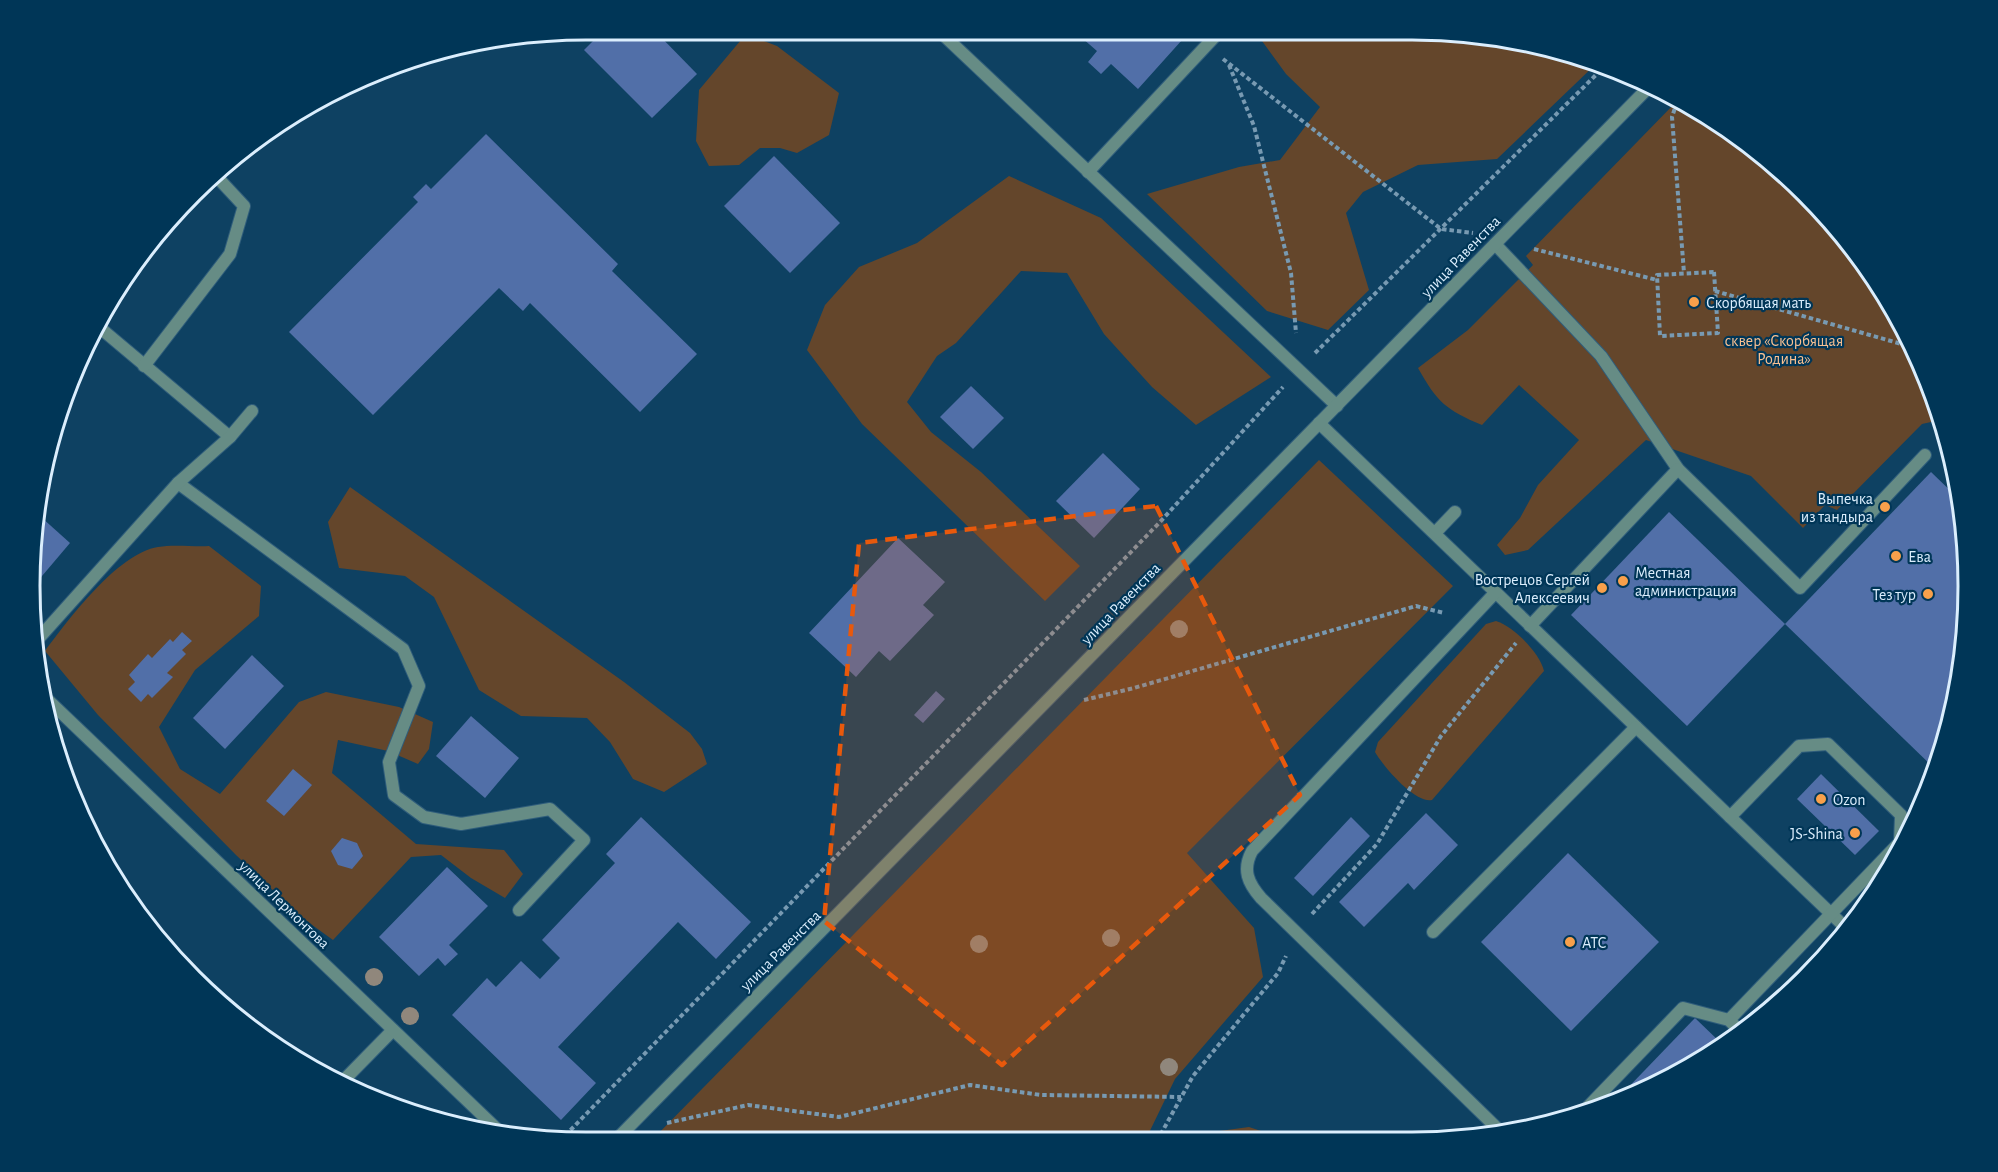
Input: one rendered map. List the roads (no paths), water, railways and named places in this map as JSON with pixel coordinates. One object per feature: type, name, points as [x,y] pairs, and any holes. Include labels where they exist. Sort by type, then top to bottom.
[{"type":"street","points":[[949,40],[1337,406]]},
{"type":"street","points":[[1088,172],[1212,40]]},
{"type":"street","name":"улица Равенства","points":[[624,1132],[1644,93]]},
{"type":"street","points":[[144,366],[230,254],[244,206],[221,180]]},
{"type":"street","points":[[1498,240],[1601,356],[1678,469],[1800,588],[1925,455]]},
{"type":"street","points":[[104,331],[230,437]]},
{"type":"street","points":[[43,634],[178,483],[230,437],[252,411]]},
{"type":"street","points":[[1319,423],[1841,923]]},
{"type":"street","points":[[1530,626],[1678,469]]},
{"type":"street","points":[[178,483],[403,649],[419,686],[389,762],[394,795],[424,817],[461,824],[550,809],[584,840],[519,910]]},
{"type":"street","points":[[1435,533],[1455,512]]},
{"type":"street","points":[[1494,1125],[1297,934],[1252,887],[1246,873],[1246,862],[1252,851],[1495,593]]},
{"type":"street","name":"улица Лермонтова","points":[[55,710],[490,1123]]},
{"type":"street","points":[[1433,932],[1636,727]]},
{"type":"street","points":[[1730,817],[1799,746],[1828,744],[1901,815],[1901,828]]},
{"type":"street","points":[[1729,1020],[1885,858]]},
{"type":"street","points":[[1596,1100],[1683,1008],[1729,1020],[1735,1026]]},
{"type":"street","points":[[348,1076],[393,1030]]},
{"type":"place","name":"Скорбящая мать","points":[[1694,302]]},
{"type":"place","name":"Выпечка из тандыра","points":[[1885,507]]},
{"type":"place","name":"Ева","points":[[1896,556]]},
{"type":"place","name":"Местная администрация","points":[[1623,581]]},
{"type":"place","name":"Вострецов Сергей Алексеевич","points":[[1602,588]]},
{"type":"place","name":"Тез тур","points":[[1928,594]]},
{"type":"place","name":"Ozon","points":[[1821,799]]},
{"type":"place","name":"JS-Shina","points":[[1855,833]]},
{"type":"place","name":"АТС","points":[[1570,942]]},
{"type":"park label","name":"сквер «Скорбящая Родина»","points":[[1784,349]]}]
